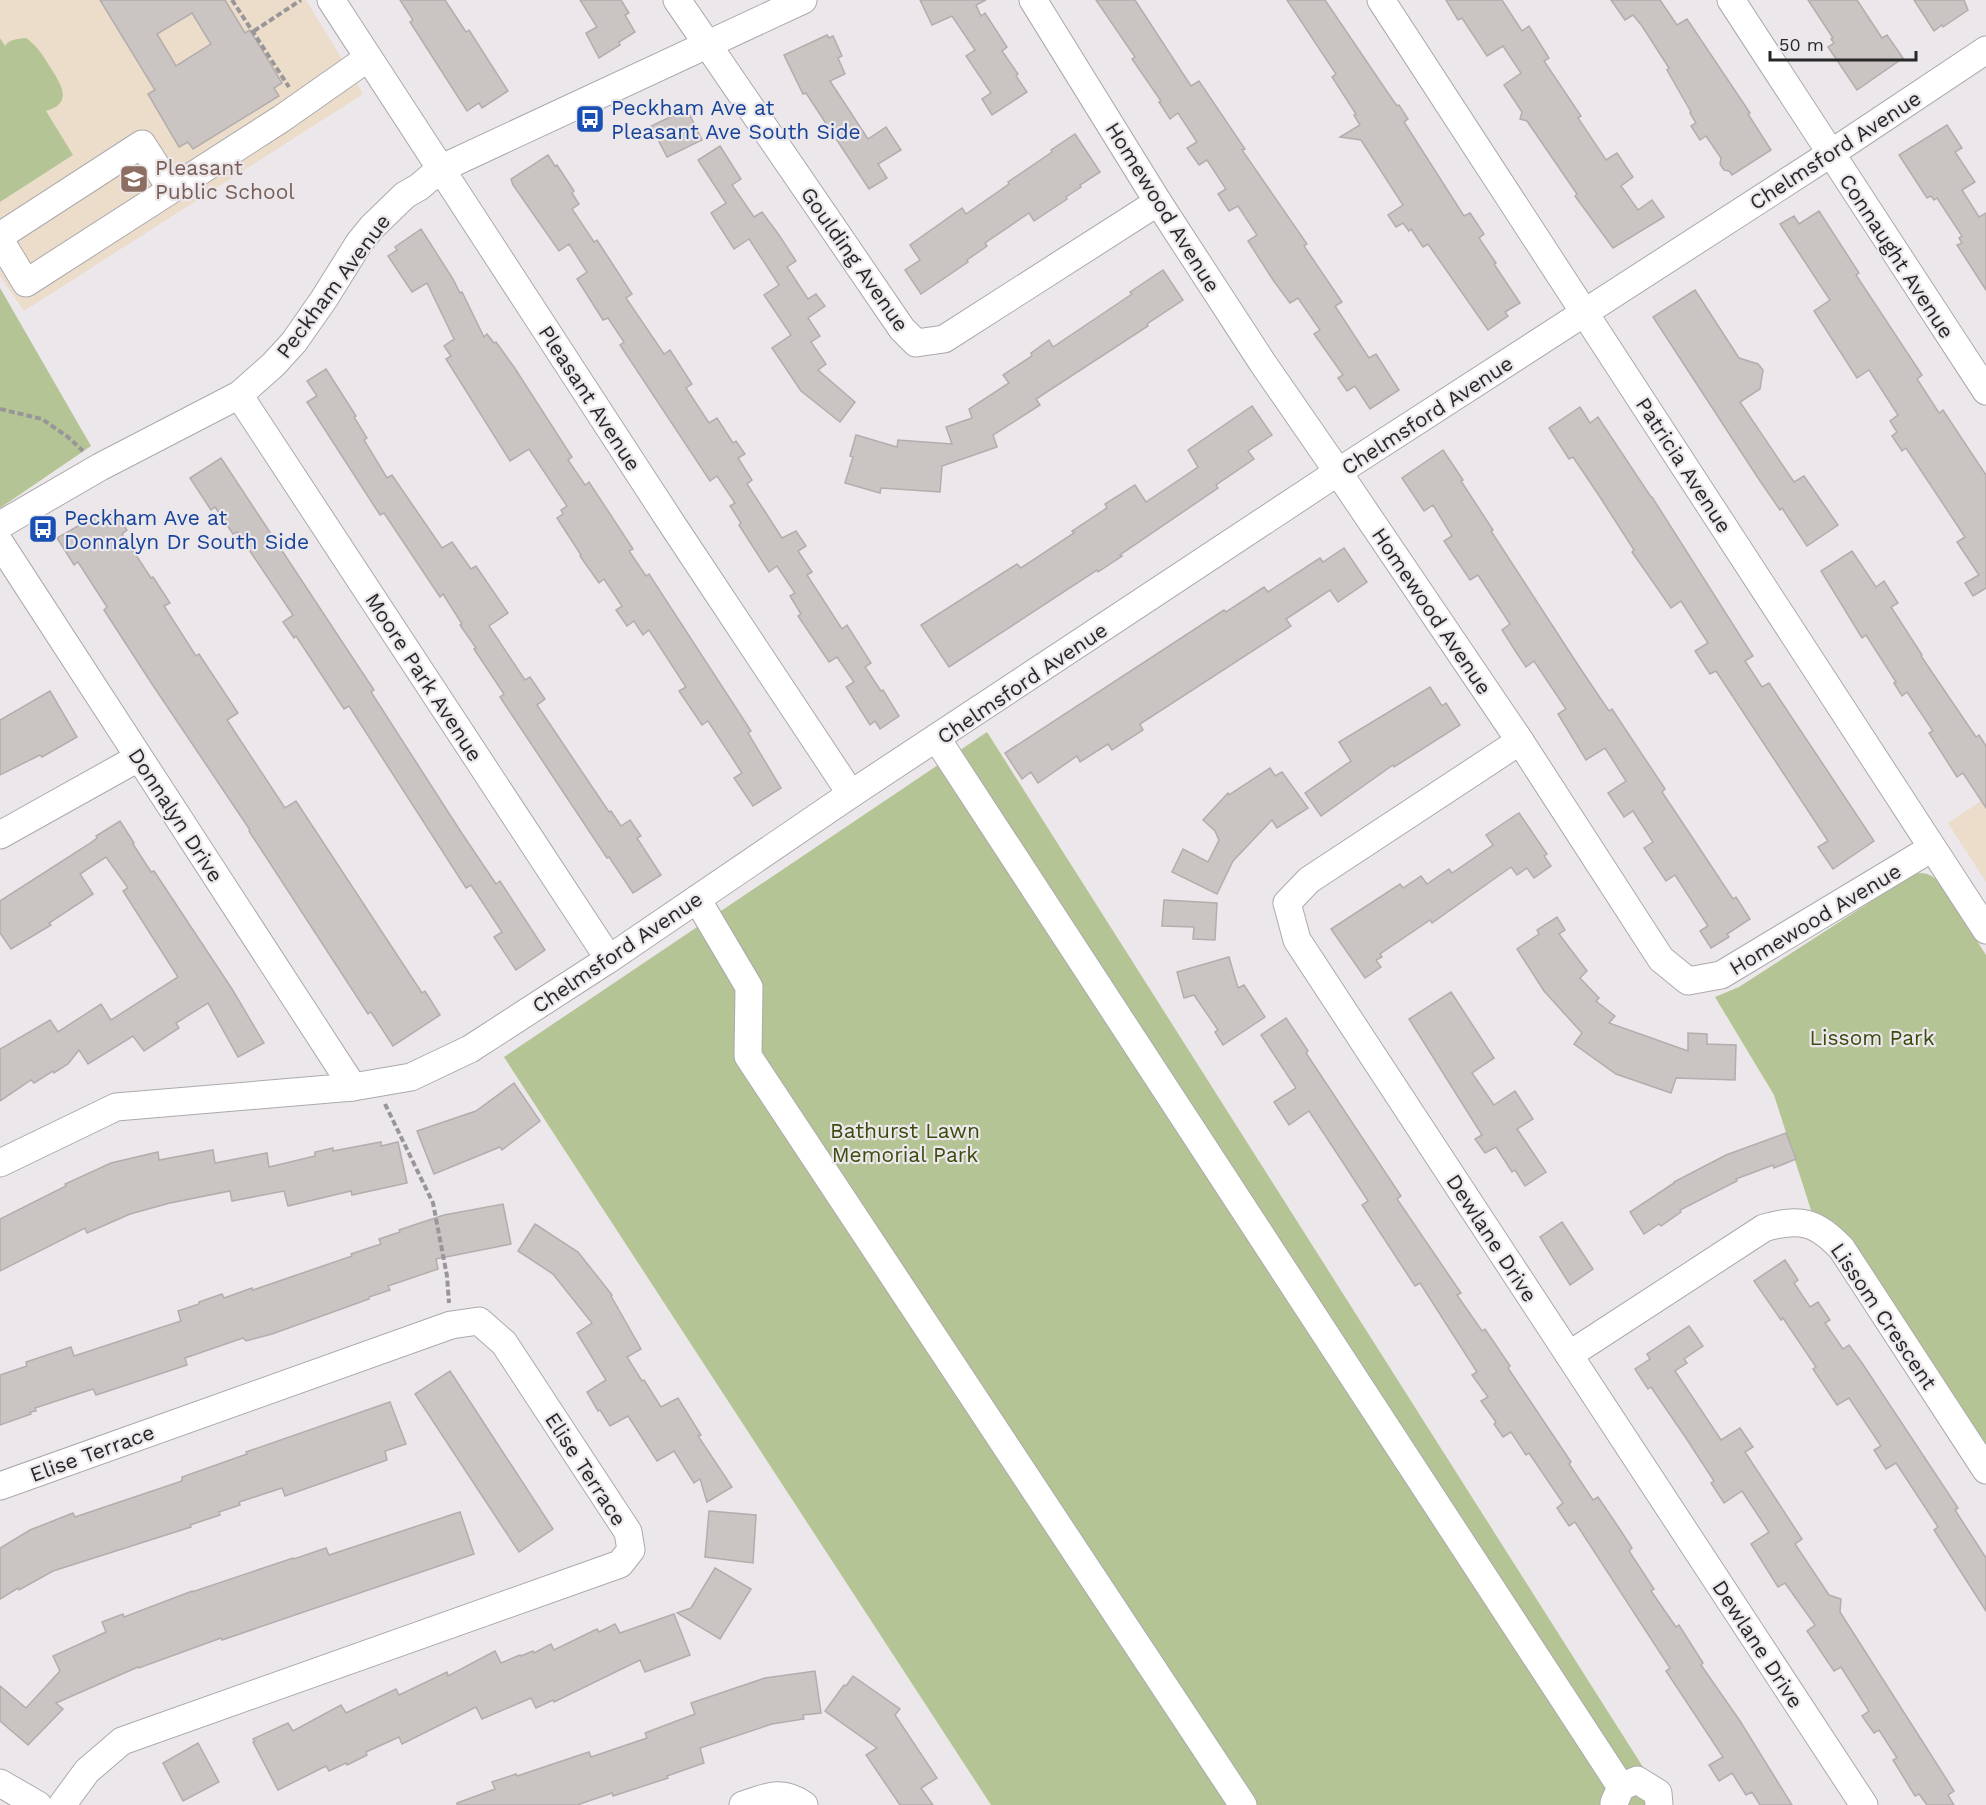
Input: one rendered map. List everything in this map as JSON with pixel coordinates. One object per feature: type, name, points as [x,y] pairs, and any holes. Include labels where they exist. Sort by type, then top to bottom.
[{"type":"street","name":"Pleasant Avenue","points":[[331,0],[851,794]]},
{"type":"street","name":"Goulding Avenue","points":[[677,0],[902,329],[916,343],[944,339],[1158,202]]},
{"type":"street","name":"Peckham Avenue","points":[[0,525],[100,467],[239,395],[273,365],[294,342],[354,250],[372,227],[405,195],[419,187],[440,169],[803,0]]},
{"type":"street","name":"Homewood Avenue","points":[[1033,0],[1158,202],[1262,362],[1520,741],[1661,959],[1688,981],[1721,975],[1932,848]]},
{"type":"street","name":"Patricia Avenue","points":[[1381,0],[1986,930]]},
{"type":"street","name":"Connaught Avenue","points":[[1731,0],[1986,391]]},
{"type":"street","name":"Chelmsford Avenue","points":[[0,1163],[116,1107],[364,1085],[411,1077],[470,1049],[609,959],[851,794],[1338,472],[1585,314],[1986,50]]},
{"type":"street","points":[[171,189],[142,144],[0,238],[26,282],[301,106],[368,58]]},
{"type":"street","name":"Moore Park Avenue","points":[[239,395],[609,959]]},
{"type":"street","name":"Donnalyn Drive","points":[[0,543],[138,758],[364,1085]]},
{"type":"street","points":[[937,739],[1618,1796],[1637,1780],[1658,1792],[1659,1805]]},
{"type":"street","name":"Dewlane Drive","points":[[1520,741],[1309,880],[1287,903],[1297,940],[1864,1805]]},
{"type":"street","points":[[0,836],[138,758]]},
{"type":"street","points":[[697,899],[749,987],[748,1056],[1243,1805]]},
{"type":"street","name":"Lissom Crescent","points":[[1569,1355],[1764,1228],[1788,1221],[1814,1225],[1828,1234],[1842,1249],[1986,1470]]},
{"type":"street","name":"Elise Terrace","points":[[0,1486],[451,1325],[479,1321],[504,1343],[628,1532],[631,1550],[620,1564],[122,1741],[87,1771],[62,1805]]},
{"type":"street","points":[[0,1783],[39,1805]]},
{"type":"street","points":[[743,1805],[772,1795],[794,1797],[804,1805]]},
{"type":"path","points":[[232,0],[301,106]]},
{"type":"path","points":[[254,31],[301,0]]},
{"type":"path","points":[[0,409],[42,419],[68,437],[100,467]]},
{"type":"path","points":[[364,1085],[433,1203],[447,1276],[451,1325]]},
{"type":"shaded area","name":"Pleasant Public School","points":[[0,0],[306,0],[363,94],[24,311],[0,276],[0,202],[73,155],[0,38]]},
{"type":"shaded area","points":[[1986,798],[1986,882],[1948,823]]},
{"type":"green space","points":[[0,38],[5,46],[11,41],[26,38],[37,48],[58,80],[63,92],[62,98],[55,108],[46,111],[73,155],[0,202]]},
{"type":"green space","points":[[0,288],[91,446],[0,508]]},
{"type":"green space","name":"Bathurst Lawn Memorial Park","points":[[987,732],[1667,1805],[991,1805],[504,1057]]},
{"type":"green space","name":"Lissom Park","points":[[1920,873],[1930,875],[1939,882],[1986,955],[1986,1447],[1844,1232],[1834,1222],[1811,1210],[1774,1095],[1715,997],[1739,987],[1912,875]]},
{"type":"building","points":[[100,0],[225,0],[245,33],[250,30],[282,83],[274,88],[279,96],[193,149],[188,142],[179,147],[148,94],[155,90]],"holes":[[[192,13],[211,44],[176,66],[157,34]]]},
{"type":"building","points":[[400,0],[445,0],[466,32],[469,30],[508,91],[482,108],[479,103],[467,111],[410,22],[413,20]]},
{"type":"building","points":[[580,0],[621,0],[629,13],[625,15],[635,32],[599,58],[586,33],[597,27]]},
{"type":"building","points":[[920,0],[986,0],[976,5],[981,16],[985,13],[1007,47],[1002,51],[1027,92],[992,115],[982,99],[991,93],[966,56],[975,50],[952,16],[932,25]]},
{"type":"building","points":[[1096,0],[1135,0],[1191,86],[1199,81],[1245,149],[1242,150],[1307,244],[1304,246],[1342,302],[1335,306],[1369,358],[1376,354],[1399,390],[1370,409],[1355,386],[1347,391],[1338,378],[1343,375],[1314,334],[1320,330],[1298,298],[1290,303],[1273,280],[1248,241],[1257,235],[1238,206],[1229,211],[1218,194],[1226,189],[1207,160],[1199,165],[1187,148],[1197,142],[1178,113],[1170,119],[1159,102],[1161,101],[1132,59],[1135,57]]},
{"type":"building","points":[[1287,0],[1325,0],[1397,106],[1399,105],[1408,119],[1404,122],[1464,216],[1470,213],[1484,234],[1479,238],[1520,303],[1505,312],[1508,316],[1488,330],[1428,244],[1423,247],[1411,229],[1409,231],[1403,223],[1396,227],[1388,215],[1403,205],[1361,140],[1340,137],[1360,125],[1354,115],[1356,114],[1332,77],[1336,74]]},
{"type":"building","points":[[1446,0],[1502,0],[1522,31],[1529,26],[1549,58],[1544,61],[1581,116],[1578,118],[1606,160],[1617,153],[1633,177],[1621,186],[1638,210],[1652,200],[1664,217],[1613,248],[1575,196],[1577,194],[1527,121],[1520,119],[1522,112],[1504,85],[1521,73],[1503,46],[1487,56],[1462,18],[1458,20]]},
{"type":"building","points":[[1611,0],[1660,0],[1677,25],[1687,19],[1750,113],[1748,114],[1771,150],[1732,175],[1729,171],[1724,170],[1720,164],[1721,158],[1706,136],[1700,140],[1691,126],[1696,123],[1691,112],[1667,70],[1669,68],[1642,26],[1633,15],[1625,20]]},
{"type":"building","points":[[1808,0],[1857,0],[1882,38],[1887,35],[1903,58],[1857,90],[1828,47],[1834,43],[1831,39],[1833,38]]},
{"type":"building","points":[[1914,0],[1964,0],[1968,10],[1934,31]]},
{"type":"building","points":[[827,35],[829,38],[833,36],[842,56],[838,58],[845,74],[830,81],[868,139],[886,127],[901,150],[878,164],[887,178],[869,189],[806,93],[803,94],[784,55]]},
{"type":"building","points":[[687,109],[702,140],[667,157],[651,126]]},
{"type":"building","points":[[1947,125],[1962,148],[1955,152],[1975,182],[1962,190],[1979,217],[1986,213],[1986,290],[1957,245],[1962,243],[1959,238],[1962,236],[1937,198],[1934,200],[1931,196],[1927,198],[1899,155]]},
{"type":"building","points":[[1075,134],[1100,172],[1080,185],[1081,187],[1066,197],[1067,199],[1034,221],[1029,213],[985,243],[987,246],[967,260],[968,262],[921,294],[905,270],[920,260],[910,245],[962,208],[966,214]]},
{"type":"building","points":[[720,146],[741,179],[732,185],[754,217],[762,212],[779,235],[796,261],[787,267],[808,299],[816,294],[825,306],[808,318],[820,336],[811,342],[826,364],[818,370],[855,402],[840,422],[801,391],[772,348],[791,335],[764,295],[779,285],[749,239],[734,249],[711,213],[726,203],[698,160]]},
{"type":"building","points":[[548,155],[574,191],[572,193],[579,204],[572,209],[594,242],[597,240],[632,294],[626,298],[664,354],[670,350],[692,384],[686,388],[709,423],[717,418],[733,443],[736,441],[745,454],[738,458],[752,480],[747,484],[782,538],[796,531],[806,546],[798,551],[812,572],[807,575],[842,629],[847,625],[871,663],[865,667],[899,716],[880,729],[875,721],[870,725],[846,687],[854,682],[837,657],[829,662],[798,616],[801,614],[790,596],[795,593],[777,566],[769,572],[739,525],[741,523],[730,506],[735,503],[717,476],[710,481],[620,345],[624,342],[608,318],[603,320],[577,279],[587,272],[569,244],[559,251],[513,185],[511,179]]},
{"type":"building","points":[[1819,211],[1859,273],[1856,275],[1922,375],[1917,379],[1939,413],[1943,410],[1986,475],[1986,588],[1973,596],[1965,583],[1979,575],[1957,542],[1965,537],[1906,448],[1902,451],[1892,436],[1897,432],[1890,421],[1898,415],[1869,370],[1857,378],[1814,311],[1830,300],[1780,224],[1794,216],[1799,224]]},
{"type":"building","points":[[421,229],[460,293],[462,292],[484,337],[487,334],[494,343],[496,342],[514,367],[572,457],[568,460],[585,485],[589,482],[633,549],[629,551],[646,576],[649,574],[751,731],[748,733],[781,788],[753,806],[734,778],[742,773],[708,721],[702,725],[679,691],[686,687],[649,630],[643,635],[634,621],[627,626],[616,610],[622,606],[604,579],[599,583],[580,556],[557,518],[563,514],[561,510],[567,506],[529,449],[510,461],[446,359],[451,356],[444,346],[454,339],[427,283],[412,292],[388,256],[397,250],[395,247]]},
{"type":"building","points":[[1163,270],[1183,300],[1147,324],[1148,326],[1036,399],[1040,405],[993,435],[997,447],[942,466],[940,492],[881,488],[880,493],[845,483],[853,457],[850,456],[856,435],[897,447],[898,440],[952,444],[946,427],[972,418],[969,409],[1009,383],[1003,375],[1032,356],[1031,353],[1049,340],[1053,347],[1132,294],[1130,292]]},
{"type":"building","points":[[1695,290],[1739,358],[1758,364],[1763,370],[1760,389],[1740,402],[1794,482],[1804,476],[1838,525],[1807,546],[1782,508],[1780,510],[1758,478],[1653,317]]},
{"type":"building","points":[[326,369],[356,416],[354,417],[367,438],[364,440],[387,478],[392,475],[442,548],[452,542],[471,569],[476,566],[508,613],[489,626],[525,680],[530,677],[545,699],[537,705],[609,812],[611,811],[621,826],[630,820],[641,836],[637,838],[661,875],[633,893],[609,857],[607,858],[500,697],[504,694],[474,649],[476,648],[443,594],[440,597],[384,513],[380,515],[307,402],[317,396],[307,381]]},
{"type":"building","points":[[1252,406],[1272,435],[1248,451],[1254,459],[1216,485],[1218,488],[1120,555],[1122,556],[949,667],[921,625],[1017,564],[1021,568],[1074,533],[1072,531],[1107,508],[1105,504],[1135,485],[1146,502],[1198,467],[1188,450]]},
{"type":"building","points":[[1580,407],[1590,423],[1598,417],[1753,656],[1745,661],[1762,687],[1769,683],[1874,841],[1833,869],[1818,847],[1828,841],[1716,671],[1710,674],[1695,651],[1708,643],[1681,601],[1671,608],[1632,552],[1634,550],[1573,457],[1569,459],[1549,428]]},
{"type":"building","points":[[1443,450],[1493,530],[1491,531],[1578,665],[1609,711],[1612,709],[1665,789],[1662,792],[1733,899],[1736,897],[1750,919],[1727,934],[1729,937],[1711,948],[1700,931],[1708,926],[1675,875],[1666,881],[1644,848],[1653,842],[1633,811],[1624,817],[1608,793],[1626,781],[1605,748],[1586,760],[1558,714],[1566,709],[1534,661],[1526,667],[1502,630],[1510,624],[1478,575],[1470,580],[1444,541],[1452,536],[1433,505],[1424,511],[1402,478]]},
{"type":"building","points":[[221,458],[374,690],[371,692],[461,832],[496,884],[500,881],[545,950],[516,970],[494,937],[502,932],[471,885],[466,888],[349,706],[344,709],[296,636],[294,638],[283,622],[293,615],[237,532],[233,534],[215,507],[211,510],[190,478]]},
{"type":"building","points":[[114,510],[127,530],[122,534],[170,603],[164,606],[196,656],[199,654],[238,713],[227,720],[285,808],[296,801],[422,993],[425,991],[440,1015],[393,1046],[371,1012],[368,1014],[250,830],[152,684],[104,610],[107,607],[78,562],[74,565],[57,538],[97,515],[100,519]]},
{"type":"building","points":[[1344,548],[1367,582],[1338,602],[1330,590],[1286,619],[1291,626],[1140,724],[1143,730],[1112,750],[1108,744],[1080,762],[1077,756],[1038,783],[1031,772],[1022,779],[1005,753],[1224,610],[1226,612],[1264,587],[1268,592],[1320,558],[1323,562]]},
{"type":"building","points":[[1852,551],[1876,587],[1884,581],[1898,603],[1891,607],[1921,656],[1976,737],[1979,735],[1986,746],[1986,808],[1963,773],[1957,777],[1929,733],[1933,731],[1907,692],[1902,696],[1894,683],[1896,682],[1866,635],[1862,638],[1821,571]]},
{"type":"building","points":[[1430,687],[1442,706],[1446,703],[1460,725],[1394,767],[1393,765],[1321,816],[1305,793],[1351,761],[1339,742]]},
{"type":"building","points":[[50,691],[77,737],[42,757],[40,755],[0,775],[0,720]]},
{"type":"building","points":[[1270,768],[1275,776],[1282,772],[1308,808],[1277,828],[1272,820],[1233,861],[1217,894],[1172,872],[1183,849],[1208,862],[1219,840],[1215,831],[1203,820],[1228,793],[1229,795]]},
{"type":"building","points":[[1519,813],[1547,854],[1544,856],[1551,866],[1534,878],[1527,868],[1517,875],[1511,867],[1432,923],[1430,920],[1380,954],[1382,957],[1376,960],[1381,967],[1365,978],[1331,929],[1400,884],[1403,888],[1421,876],[1427,884],[1449,869],[1452,873],[1493,845],[1486,835]]},
{"type":"building","points":[[120,821],[151,872],[154,871],[232,989],[264,1043],[238,1057],[208,1003],[176,1023],[179,1028],[144,1051],[133,1036],[88,1064],[79,1050],[68,1064],[34,1083],[31,1080],[0,1101],[0,1049],[50,1020],[58,1032],[101,1004],[111,1020],[178,977],[123,891],[128,888],[106,857],[80,874],[93,894],[49,923],[51,925],[11,949],[0,933],[0,901],[89,844],[97,838],[96,836]]},
{"type":"building","points":[[1164,900],[1217,903],[1215,940],[1193,939],[1194,927],[1162,926]]},
{"type":"building","points":[[1557,917],[1565,930],[1559,934],[1587,971],[1580,978],[1599,998],[1596,1001],[1615,1016],[1609,1023],[1688,1051],[1688,1033],[1707,1034],[1707,1044],[1736,1045],[1735,1080],[1676,1078],[1671,1093],[1616,1074],[1574,1044],[1582,1033],[1544,991],[1517,949],[1539,934],[1537,930]]},
{"type":"building","points":[[1229,957],[1238,988],[1244,985],[1265,1017],[1223,1045],[1215,1032],[1218,1030],[1194,995],[1184,998],[1177,972]]},
{"type":"building","points":[[1451,992],[1494,1058],[1472,1073],[1494,1105],[1515,1091],[1533,1119],[1517,1129],[1546,1172],[1525,1186],[1515,1170],[1512,1172],[1496,1147],[1485,1153],[1475,1139],[1482,1135],[1409,1019]]},
{"type":"building","points":[[1286,1018],[1308,1051],[1306,1053],[1401,1196],[1397,1199],[1461,1293],[1457,1295],[1482,1331],[1485,1329],[1510,1366],[1508,1368],[1571,1462],[1569,1464],[1593,1500],[1598,1497],[1617,1525],[1632,1548],[1629,1551],[1654,1589],[1651,1591],[1676,1627],[1679,1625],[1703,1663],[1701,1665],[1740,1721],[1792,1805],[1760,1805],[1752,1792],[1746,1795],[1732,1773],[1719,1781],[1709,1765],[1723,1757],[1666,1671],[1670,1668],[1575,1522],[1569,1526],[1557,1508],[1563,1503],[1529,1453],[1526,1455],[1511,1432],[1503,1437],[1494,1424],[1496,1422],[1481,1401],[1488,1397],[1472,1375],[1477,1372],[1420,1283],[1415,1286],[1362,1205],[1368,1201],[1342,1161],[1309,1111],[1289,1125],[1274,1102],[1296,1088],[1261,1035]]},
{"type":"building","points":[[514,1083],[540,1121],[502,1150],[500,1147],[434,1174],[417,1131],[476,1111]]},
{"type":"building","points":[[1786,1133],[1796,1159],[1736,1179],[1737,1181],[1680,1210],[1681,1212],[1661,1226],[1659,1224],[1644,1234],[1630,1212],[1674,1182],[1726,1155]]},
{"type":"building","points":[[381,1142],[381,1146],[398,1142],[407,1183],[352,1195],[351,1191],[288,1206],[284,1191],[232,1201],[230,1191],[170,1203],[130,1214],[87,1233],[85,1228],[0,1271],[0,1219],[66,1186],[65,1184],[111,1163],[158,1152],[159,1160],[213,1150],[215,1163],[267,1153],[269,1167],[315,1156],[315,1152]]},
{"type":"building","points":[[503,1204],[511,1244],[436,1259],[438,1269],[388,1286],[390,1290],[369,1297],[369,1299],[272,1334],[246,1341],[243,1338],[185,1358],[187,1365],[96,1395],[93,1389],[35,1408],[36,1411],[30,1412],[31,1414],[0,1425],[0,1375],[27,1366],[26,1362],[71,1347],[74,1356],[181,1321],[178,1311],[199,1304],[199,1302],[222,1294],[224,1298],[252,1288],[253,1290],[352,1256],[351,1254],[381,1244],[379,1239],[400,1232],[399,1230],[444,1215]]},
{"type":"building","points":[[1562,1222],[1593,1269],[1570,1285],[1540,1237]]},
{"type":"building","points":[[535,1224],[578,1252],[612,1295],[641,1349],[627,1357],[642,1381],[644,1380],[661,1407],[678,1398],[701,1435],[698,1436],[732,1487],[707,1502],[700,1479],[694,1483],[674,1451],[657,1461],[628,1416],[610,1426],[600,1410],[598,1411],[587,1392],[606,1380],[577,1333],[592,1323],[553,1274],[518,1251]]},
{"type":"building","points":[[1785,1260],[1798,1280],[1794,1283],[1810,1307],[1818,1302],[1830,1320],[1825,1323],[1843,1349],[1849,1345],[1862,1363],[1958,1508],[1955,1510],[1986,1558],[1986,1611],[1934,1530],[1938,1527],[1896,1463],[1886,1469],[1874,1450],[1881,1446],[1849,1398],[1837,1405],[1813,1369],[1816,1367],[1783,1318],[1781,1320],[1754,1281]]},
{"type":"building","points":[[1689,1326],[1703,1346],[1684,1359],[1687,1363],[1675,1371],[1721,1440],[1740,1428],[1753,1447],[1745,1452],[1802,1539],[1795,1544],[1829,1595],[1841,1599],[1840,1612],[1954,1791],[1948,1795],[1954,1805],[1927,1805],[1919,1794],[1915,1796],[1893,1760],[1897,1758],[1879,1730],[1874,1733],[1862,1716],[1869,1711],[1841,1667],[1834,1671],[1807,1631],[1815,1625],[1785,1583],[1778,1587],[1751,1544],[1769,1532],[1742,1491],[1724,1503],[1711,1483],[1714,1481],[1686,1438],[1651,1387],[1648,1389],[1635,1369],[1650,1359],[1647,1354]]},
{"type":"building","points":[[450,1371],[553,1529],[519,1552],[415,1394]]},
{"type":"building","points":[[390,1402],[406,1444],[385,1451],[387,1460],[285,1496],[282,1488],[239,1502],[240,1505],[219,1512],[220,1515],[190,1525],[191,1527],[53,1571],[0,1599],[0,1548],[30,1530],[73,1513],[75,1517],[182,1481],[182,1477],[247,1454],[246,1452]]},
{"type":"building","points":[[709,1511],[756,1515],[753,1563],[705,1557]]},
{"type":"building","points":[[460,1512],[474,1554],[138,1667],[56,1703],[63,1709],[28,1745],[0,1721],[0,1686],[26,1708],[60,1671],[53,1656],[106,1632],[102,1622],[123,1614],[124,1617],[192,1591],[293,1558],[326,1548],[329,1555]]},
{"type":"building","points":[[715,1568],[751,1589],[720,1639],[677,1613],[691,1608]]},
{"type":"building","points":[[674,1614],[690,1655],[645,1672],[640,1660],[554,1702],[553,1700],[536,1708],[531,1698],[482,1719],[476,1707],[402,1744],[399,1737],[366,1752],[367,1755],[347,1765],[346,1763],[329,1771],[326,1766],[278,1790],[253,1742],[255,1741],[253,1739],[288,1723],[293,1731],[341,1705],[346,1713],[396,1689],[399,1695],[447,1672],[448,1676],[495,1651],[501,1663],[533,1651],[534,1653],[551,1644],[554,1650],[597,1629],[599,1632],[615,1624],[620,1633]]},
{"type":"building","points":[[815,1671],[821,1713],[803,1715],[804,1719],[772,1724],[700,1748],[704,1763],[667,1776],[668,1778],[577,1805],[457,1805],[457,1803],[495,1789],[492,1782],[589,1752],[591,1757],[647,1738],[645,1733],[695,1714],[691,1703],[765,1678]]},
{"type":"building","points":[[853,1676],[900,1709],[895,1715],[937,1778],[921,1788],[933,1805],[900,1805],[866,1755],[877,1748],[825,1711]]},
{"type":"building","points":[[198,1743],[219,1782],[183,1801],[163,1763]]},
{"type":"place","name":"Peckham Ave at Pleasant Ave South Side","points":[[590,119]]},
{"type":"place","name":"Pleasant Public School","points":[[134,179]]},
{"type":"place","name":"Peckham Ave at Donnalyn Dr South Side","points":[[43,529]]}]
